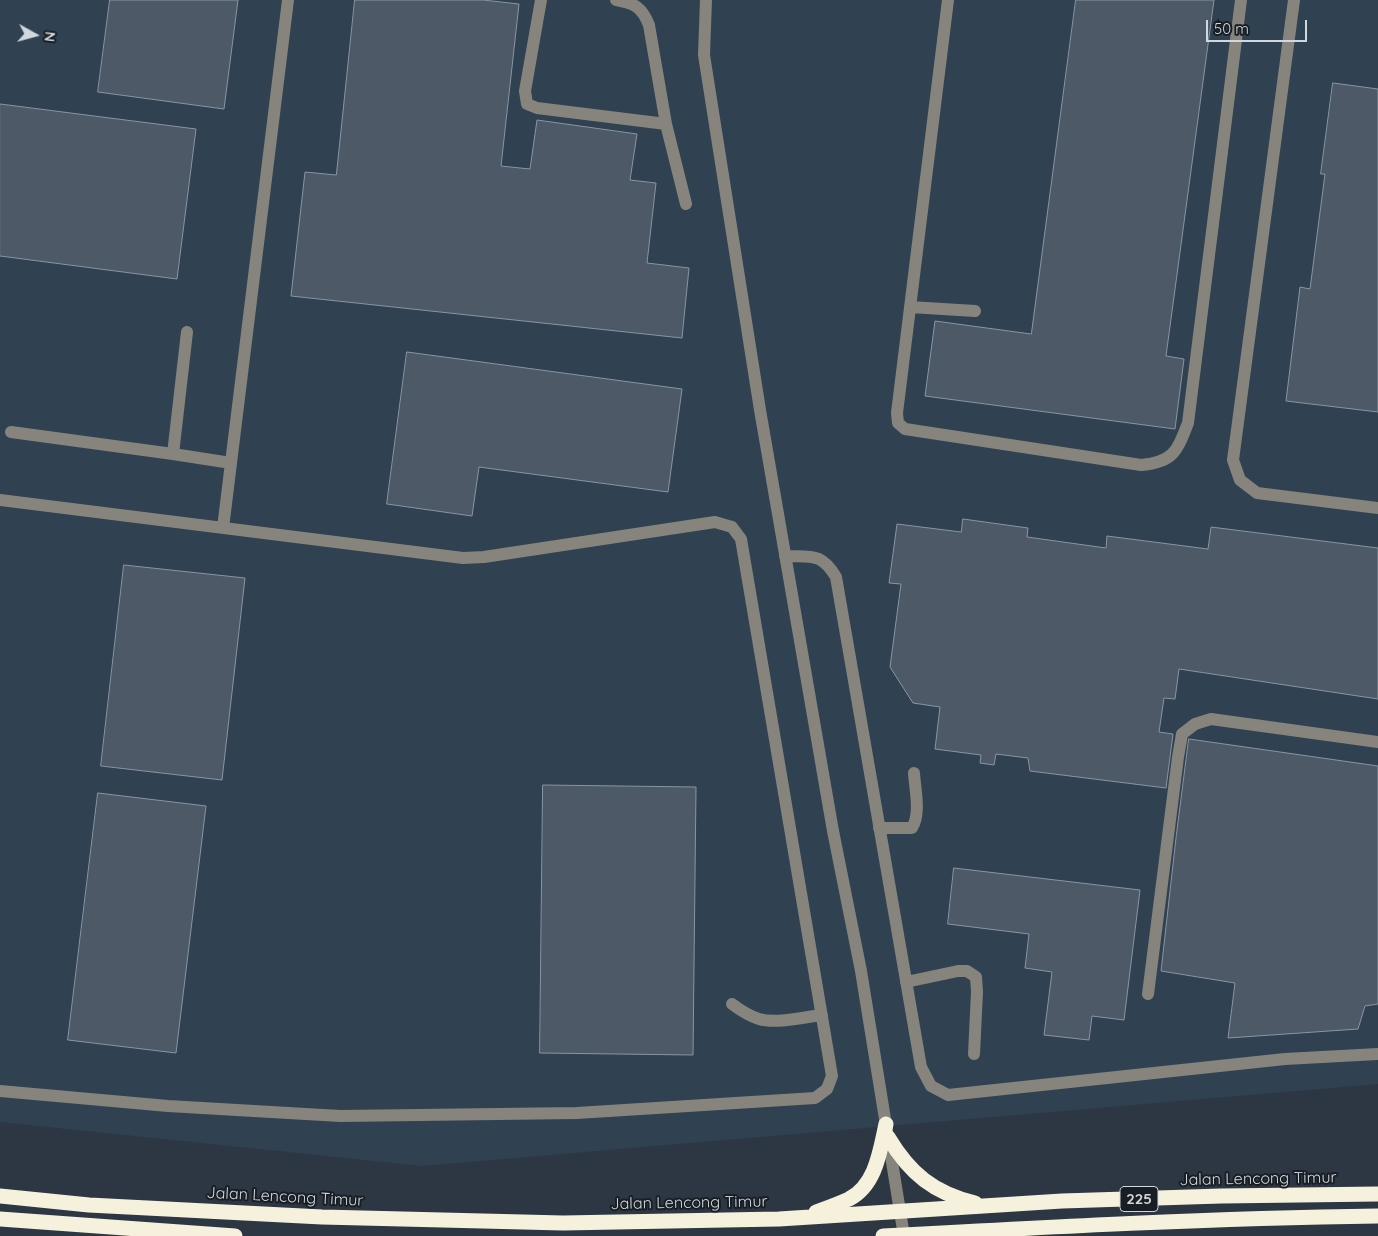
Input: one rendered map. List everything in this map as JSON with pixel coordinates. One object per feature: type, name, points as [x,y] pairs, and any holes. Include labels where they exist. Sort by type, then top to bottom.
[{"type":"highway","points":[[887,1130],[903,1160],[929,1184],[947,1194],[988,1206]]},
{"type":"highway","points":[[805,1217],[850,1198],[861,1190],[869,1180],[876,1165],[887,1130]]},
{"type":"highway","name":"Jalan Lencong Timur","points":[[0,1196],[108,1206],[322,1217],[563,1223],[671,1222],[805,1217],[1062,1202],[1211,1196],[1378,1194]]},
{"type":"highway","name":"225","points":[[883,1236],[1156,1221],[1378,1216]]},
{"type":"highway","points":[[0,1219],[234,1236]]},
{"type":"highway","points":[[986,1236],[1012,1229]]},
{"type":"street","points":[[223,528],[288,0]]},
{"type":"street","points":[[541,0],[525,91],[527,104],[537,108],[666,124]]},
{"type":"street","points":[[616,0],[632,3],[645,14],[649,25],[666,124],[686,204]]},
{"type":"street","points":[[706,0],[704,54],[757,391],[833,831],[861,971],[904,1235]]},
{"type":"street","points":[[948,0],[897,413],[898,423],[906,429],[1141,465],[1158,463],[1171,456],[1180,444],[1188,422],[1241,0]]},
{"type":"street","points":[[1294,0],[1233,460],[1240,480],[1257,493],[1378,508]]},
{"type":"street","points":[[910,307],[976,311]]},
{"type":"street","points":[[173,454],[187,332]]},
{"type":"street","points":[[11,432],[231,463]]},
{"type":"street","points":[[0,500],[463,558],[484,557],[715,522],[732,527],[741,539],[832,1076],[827,1090],[815,1098],[577,1113],[340,1116],[168,1106],[0,1091]]},
{"type":"street","points":[[785,556],[818,557],[828,565],[836,577],[921,1067],[931,1086],[948,1095],[1285,1059],[1378,1054]]},
{"type":"street","points":[[1148,994],[1182,734],[1195,724],[1211,719],[1378,742]]},
{"type":"street","points":[[879,828],[912,828],[917,814],[914,773]]},
{"type":"street","points":[[906,982],[958,971],[967,971],[976,977],[974,1054]]},
{"type":"street","points":[[732,1004],[746,1014],[761,1020],[780,1020],[822,1015]]},
{"type":"shaded area","points":[[0,0],[1378,0],[1378,1084],[422,1166],[0,1122]]},
{"type":"building","points":[[110,0],[238,0],[224,109],[98,92]]},
{"type":"building","points":[[355,0],[483,0],[519,4],[501,166],[530,169],[537,120],[637,134],[630,180],[656,183],[647,263],[689,268],[682,338],[291,296],[305,172],[336,175]]},
{"type":"building","points":[[1076,0],[1214,0],[1166,356],[1184,359],[1175,429],[925,396],[935,321],[1031,334]]},
{"type":"building","points":[[1333,83],[1378,89],[1378,412],[1286,401],[1300,287],[1310,289],[1325,174],[1321,174]]},
{"type":"building","points":[[0,104],[196,129],[177,279],[0,256]]},
{"type":"building","points":[[407,352],[682,389],[668,492],[479,467],[472,516],[387,504]]},
{"type":"building","points":[[963,519],[1028,528],[1027,537],[1106,548],[1107,536],[1208,549],[1211,527],[1378,548],[1378,699],[1179,669],[1175,699],[1164,698],[1159,732],[1173,734],[1166,788],[1030,771],[1028,758],[996,754],[994,765],[980,763],[981,755],[935,749],[940,707],[913,703],[890,667],[901,584],[889,583],[897,524],[961,532]]},
{"type":"building","points":[[124,565],[245,578],[222,780],[101,766]]},
{"type":"building","points":[[1189,739],[1378,766],[1378,1004],[1365,1006],[1358,1029],[1228,1038],[1235,983],[1161,971]]},
{"type":"building","points":[[543,785],[696,787],[693,1055],[540,1053]]},
{"type":"building","points":[[98,793],[206,806],[176,1053],[68,1040]]},
{"type":"building","points":[[954,868],[1140,890],[1124,1020],[1092,1016],[1089,1040],[1044,1035],[1052,972],[1025,968],[1029,934],[948,924]]}]
